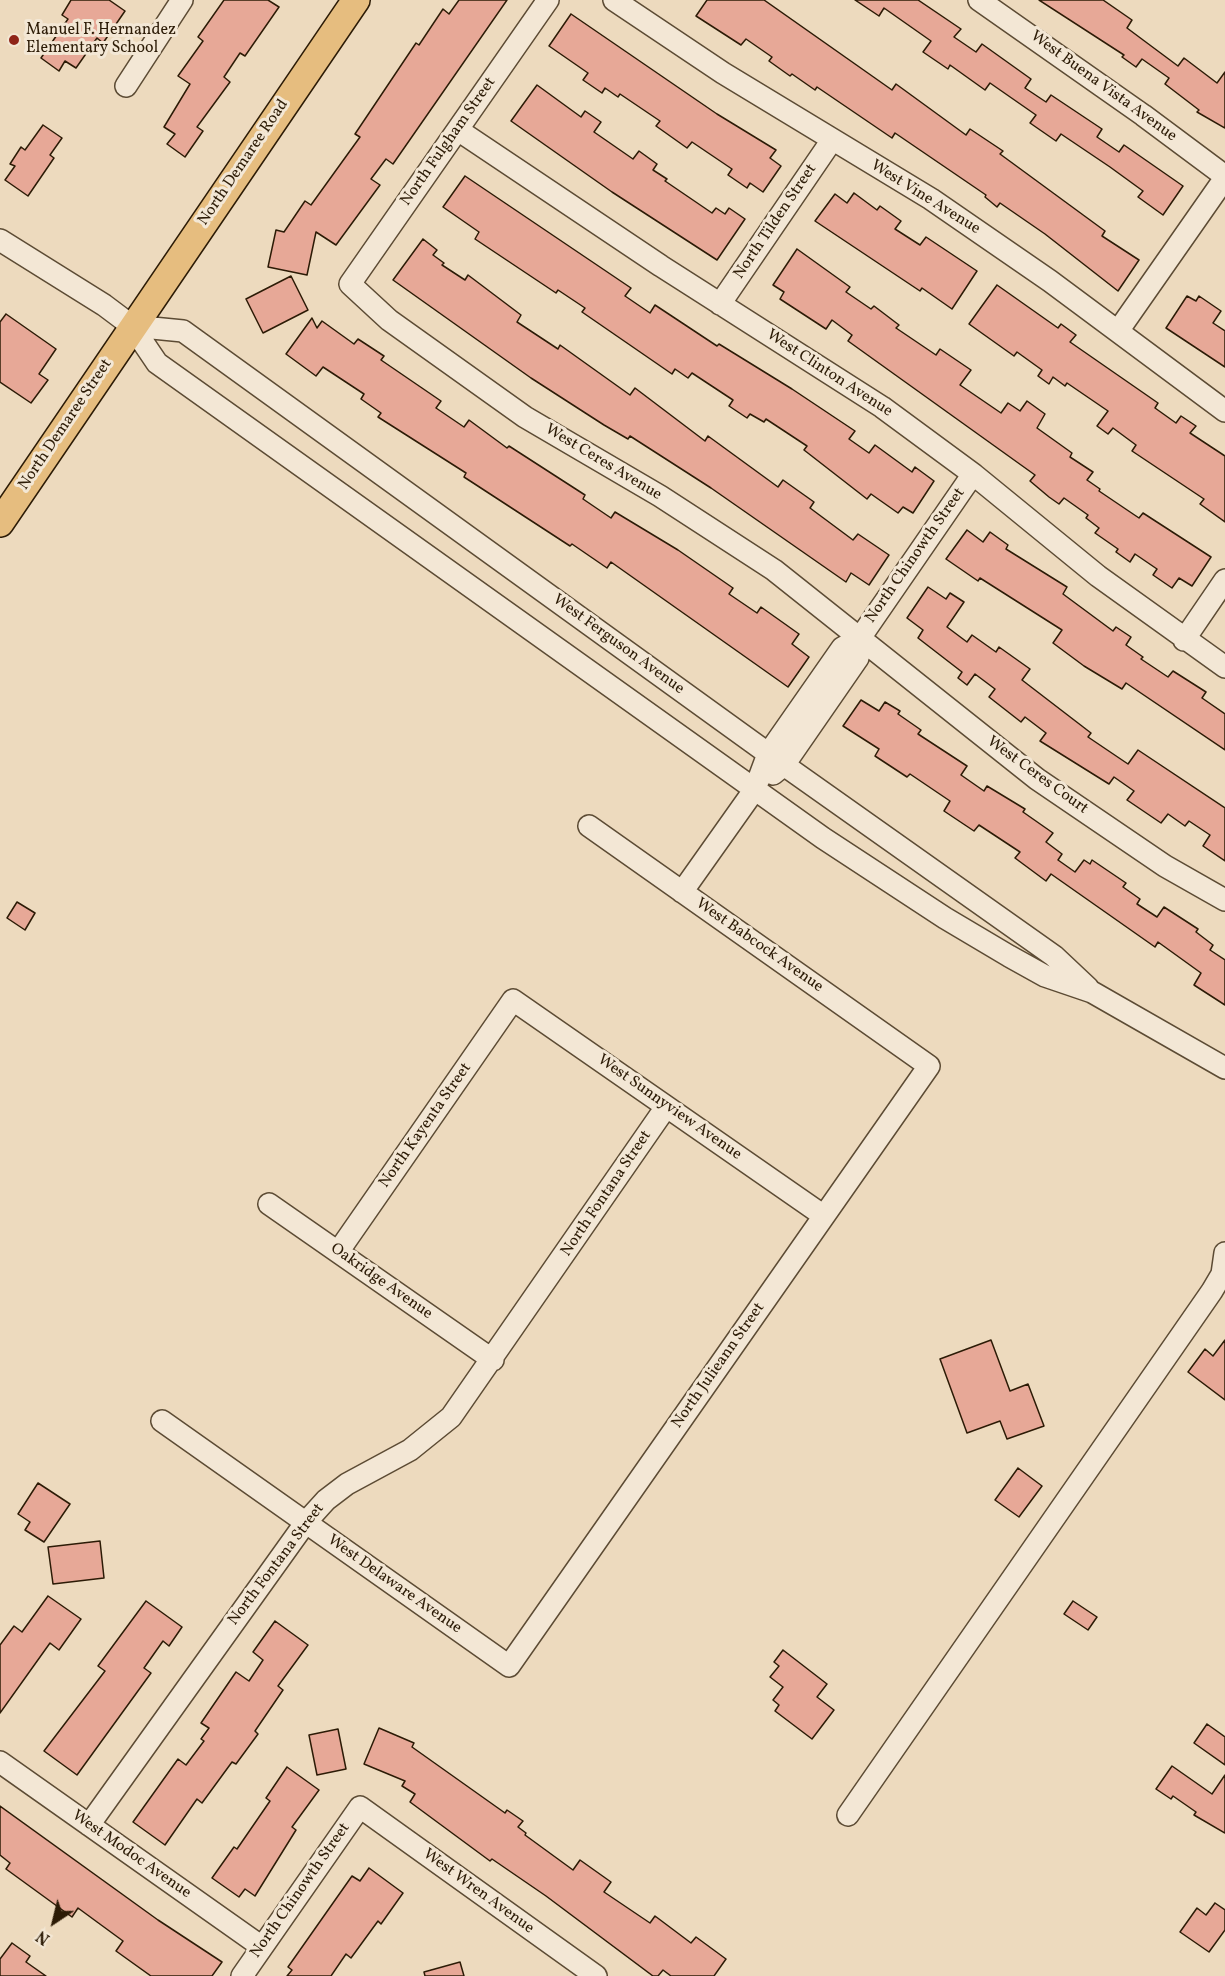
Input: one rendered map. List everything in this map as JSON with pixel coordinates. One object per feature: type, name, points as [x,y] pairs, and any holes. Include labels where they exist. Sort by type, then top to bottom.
[{"type":"main road","name":"North Demaree Road","points":[[132,326],[356,0]]},
{"type":"main road","name":"North Demaree Street","points":[[0,523],[132,326]]},
{"type":"street","points":[[126,86],[182,0]]},
{"type":"street","name":"North Fulgham Street","points":[[350,284],[548,0]]},
{"type":"street","name":"West Vine Avenue","points":[[614,0],[723,73],[931,199],[1118,331],[1225,411]]},
{"type":"street","name":"West Buena Vista Avenue","points":[[979,0],[1143,115],[1225,177]]},
{"type":"street","name":"West Clinton Avenue","points":[[458,130],[720,304],[882,407],[973,474],[1098,576],[1184,640],[1225,666]]},
{"type":"street","name":"North Tilden Street","points":[[720,304],[832,140]]},
{"type":"street","points":[[1118,331],[1225,177]]},
{"type":"street","name":"West Ferguson Avenue","points":[[0,240],[67,281],[132,326],[157,363],[860,863],[976,937],[1045,976],[1092,992],[1225,1068]]},
{"type":"street","name":"West Ceres Avenue","points":[[350,284],[389,320],[525,417],[660,496],[774,570],[860,638]]},
{"type":"street","name":"West Ferguson Avenue","points":[[132,326],[183,331],[776,759],[1054,956],[1092,992]]},
{"type":"street","name":"North Chinowth Street","points":[[682,892],[776,759],[858,658],[860,638],[973,474]]},
{"type":"street","points":[[1184,640],[1225,580]]},
{"type":"street","name":"West Ceres Court","points":[[860,638],[1037,779],[1165,866],[1225,900]]},
{"type":"street","name":"West Babcock Avenue","points":[[589,826],[929,1066]]},
{"type":"street","name":"West Sunnyview Avenue","points":[[513,1000],[824,1216]]},
{"type":"street","name":"North Kayenta Street","points":[[338,1252],[513,1000]]},
{"type":"street","name":"North Julieann Street","points":[[509,1666],[929,1066]]},
{"type":"street","name":"North Fontana Street","points":[[90,1825],[306,1522],[326,1500],[347,1484],[410,1450],[451,1417],[493,1360],[666,1107]]},
{"type":"street","name":"Oakridge Avenue","points":[[269,1204],[493,1360]]},
{"type":"street","points":[[848,1815],[1212,1291],[1222,1275],[1225,1253]]},
{"type":"street","name":"West Delaware Avenue","points":[[162,1421],[509,1666]]},
{"type":"street","name":"West Modoc Avenue","points":[[0,1762],[262,1947]]},
{"type":"street","name":"North Chinowth Street","points":[[242,1976],[360,1807]]},
{"type":"street","name":"West Wren Avenue","points":[[360,1807],[596,1976]]},
{"type":"building","points":[[71,0],[109,0],[125,11],[103,43],[97,38],[76,68],[65,61],[59,71],[41,58],[68,19],[62,15]]},
{"type":"building","points":[[224,0],[268,0],[279,7],[245,56],[240,53],[224,77],[230,82],[197,127],[203,131],[185,157],[167,144],[175,134],[164,127],[190,84],[178,76],[203,41],[198,37]]},
{"type":"building","points":[[459,0],[507,0],[393,164],[386,159],[371,179],[380,185],[336,245],[316,232],[307,275],[268,267],[276,230],[284,232],[305,201],[311,205],[360,137],[355,134],[416,43],[419,45],[443,9],[449,14]]},
{"type":"building","points":[[707,0],[764,0],[892,90],[896,84],[966,135],[970,129],[1003,151],[1000,154],[1105,231],[1102,236],[1139,260],[1118,291],[1045,234],[1000,203],[997,207],[985,197],[986,195],[895,133],[892,138],[817,87],[815,90],[792,74],[790,76],[769,61],[772,57],[746,39],[741,45],[696,16]]},
{"type":"building","points":[[855,0],[918,0],[961,29],[954,37],[976,52],[982,44],[1031,79],[1025,88],[1046,102],[1051,95],[1102,129],[1097,137],[1119,152],[1124,145],[1183,186],[1163,215],[1138,197],[1143,191],[1110,167],[1061,134],[1056,141],[1030,123],[1036,115],[990,83],[985,90],[950,65],[948,69],[923,52],[931,41],[884,8],[879,16]]},
{"type":"building","points":[[1039,0],[1103,0],[1132,20],[1127,28],[1178,66],[1184,58],[1217,83],[1225,72],[1225,128],[1197,112],[1199,110],[1165,84],[1169,78],[1142,59],[1136,67],[1122,57],[1124,55]]},
{"type":"building","points":[[571,14],[717,114],[776,150],[770,158],[781,166],[763,192],[750,183],[747,188],[728,175],[732,169],[692,142],[687,148],[656,126],[660,121],[620,94],[618,97],[605,88],[602,93],[583,80],[588,73],[549,46]]},
{"type":"building","points":[[537,85],[581,117],[585,111],[601,122],[594,132],[633,159],[639,151],[657,164],[653,170],[667,179],[665,181],[712,213],[716,208],[725,214],[729,208],[745,219],[717,260],[612,192],[511,121]]},
{"type":"building","points":[[43,125],[62,138],[50,155],[54,158],[28,196],[5,180],[15,166],[10,164],[21,147],[25,150]]},
{"type":"building","points":[[465,176],[631,288],[625,296],[650,313],[655,305],[717,346],[719,344],[792,389],[855,431],[849,439],[869,453],[875,445],[912,472],[915,467],[934,481],[913,513],[903,507],[898,513],[871,494],[867,499],[804,450],[807,446],[766,419],[764,422],[750,414],[747,418],[729,406],[733,400],[692,373],[688,378],[675,369],[672,374],[582,312],[585,308],[558,290],[556,293],[475,239],[479,232],[443,207]]},
{"type":"building","points":[[854,193],[877,210],[880,206],[901,221],[895,229],[920,245],[926,237],[977,271],[952,309],[922,288],[920,291],[815,221],[835,194],[847,203]]},
{"type":"building","points":[[423,239],[437,250],[433,255],[444,263],[442,265],[465,280],[468,275],[521,315],[517,322],[558,349],[560,345],[630,395],[635,388],[705,441],[708,436],[778,487],[783,480],[814,502],[810,508],[853,540],[858,534],[889,555],[869,585],[851,573],[846,582],[711,488],[630,436],[628,439],[604,425],[531,378],[393,280]]},
{"type":"building","points":[[797,249],[850,287],[846,292],[871,309],[874,306],[899,325],[896,328],[936,355],[940,349],[971,370],[960,385],[1001,413],[1008,403],[1020,411],[1027,401],[1045,414],[1037,428],[1072,453],[1070,457],[1093,472],[1087,480],[1100,489],[1099,491],[1139,518],[1143,513],[1211,557],[1192,586],[1179,578],[1172,588],[1153,575],[1157,569],[1135,554],[1130,562],[1116,552],[1118,549],[1095,533],[1099,528],[1086,518],[1088,515],[1064,498],[1059,504],[1049,497],[1030,481],[1035,475],[848,341],[852,335],[832,320],[826,329],[780,299],[784,292],[773,285]]},
{"type":"building","points":[[291,276],[308,310],[263,333],[246,299]]},
{"type":"building","points":[[997,285],[1058,328],[1061,324],[1076,335],[1070,342],[1158,403],[1155,408],[1176,423],[1181,416],[1196,426],[1190,433],[1225,456],[1225,522],[1200,504],[1204,499],[1132,451],[1136,445],[1113,428],[1108,434],[1097,426],[1108,411],[1067,383],[1065,386],[1053,377],[1049,384],[1038,376],[1042,370],[1017,352],[1014,356],[969,324]]},
{"type":"building","points":[[1187,296],[1196,301],[1199,296],[1221,311],[1213,323],[1225,331],[1225,367],[1166,328]]},
{"type":"building","points":[[6,314],[56,349],[39,374],[48,380],[31,403],[0,382],[0,322]]},
{"type":"building","points":[[312,318],[317,328],[322,321],[354,344],[358,339],[384,356],[381,360],[441,401],[436,408],[464,427],[469,420],[507,448],[509,446],[585,495],[583,499],[611,518],[615,512],[678,550],[733,588],[729,594],[757,613],[761,607],[799,634],[792,644],[809,657],[788,687],[611,562],[607,568],[464,477],[466,473],[378,417],[381,413],[361,399],[364,394],[323,367],[316,376],[286,354]]},
{"type":"building","points":[[967,530],[983,542],[990,532],[1008,545],[1006,549],[1067,587],[1063,594],[1113,631],[1116,627],[1131,637],[1126,645],[1143,657],[1141,659],[1168,677],[1173,671],[1206,692],[1202,698],[1225,714],[1225,750],[1126,683],[1122,689],[1084,666],[1053,643],[1062,630],[980,578],[978,581],[946,559]]},
{"type":"building","points":[[928,587],[946,599],[950,593],[964,602],[947,627],[967,642],[972,635],[996,652],[999,647],[1030,669],[1022,680],[1091,733],[1088,737],[1128,764],[1138,750],[1225,808],[1225,861],[1203,846],[1210,835],[1189,821],[1185,826],[1168,814],[1161,823],[1127,800],[1134,791],[1114,777],[1109,784],[1040,741],[1046,733],[1025,717],[1021,722],[989,697],[995,689],[975,674],[967,685],[958,678],[962,672],[918,638],[923,630],[907,618]]},
{"type":"building","points":[[861,700],[879,711],[885,702],[900,711],[898,714],[921,730],[918,734],[967,766],[961,775],[984,791],[987,786],[1025,809],[1023,812],[1053,833],[1046,842],[1062,854],[1058,860],[1075,872],[1084,860],[1090,864],[1092,860],[1126,883],[1123,887],[1140,899],[1137,904],[1157,917],[1164,907],[1198,929],[1196,932],[1213,945],[1210,950],[1225,960],[1225,1005],[1194,985],[1201,973],[1158,942],[1155,947],[1051,874],[1046,881],[1015,858],[1020,852],[979,825],[974,831],[944,811],[950,801],[910,774],[907,777],[875,756],[879,749],[843,726]]},
{"type":"building","points":[[17,902],[35,913],[25,930],[7,918]]},
{"type":"building","points":[[991,1340],[1010,1391],[1028,1384],[1044,1426],[1007,1439],[1000,1421],[967,1433],[940,1359]]},
{"type":"building","points":[[1225,1340],[1225,1400],[1188,1372],[1205,1349],[1213,1356]]},
{"type":"building","points":[[1018,1468],[1042,1486],[1019,1517],[995,1500]]},
{"type":"building","points":[[38,1483],[70,1504],[44,1542],[25,1530],[30,1522],[18,1514]]},
{"type":"building","points":[[100,1541],[104,1578],[53,1584],[48,1547]]},
{"type":"building","points":[[48,1596],[81,1619],[59,1650],[50,1643],[0,1713],[0,1645],[14,1626],[22,1632]]},
{"type":"building","points":[[146,1601],[182,1627],[169,1646],[163,1641],[144,1668],[151,1673],[77,1775],[44,1751],[105,1671],[98,1666]]},
{"type":"building","points":[[1073,1601],[1097,1617],[1088,1630],[1064,1614]]},
{"type":"building","points":[[275,1621],[308,1645],[278,1686],[283,1690],[255,1731],[258,1734],[236,1764],[232,1762],[202,1803],[197,1799],[165,1845],[133,1822],[178,1759],[186,1765],[204,1741],[201,1739],[209,1728],[201,1723],[236,1672],[249,1681],[263,1660],[253,1652]]},
{"type":"building","points":[[783,1650],[827,1684],[817,1697],[834,1710],[812,1739],[775,1711],[779,1705],[773,1700],[783,1687],[770,1677],[779,1666],[774,1662]]},
{"type":"building","points":[[1207,1724],[1225,1737],[1225,1765],[1194,1743]]},
{"type":"building","points":[[379,1728],[414,1743],[412,1747],[505,1813],[507,1810],[523,1821],[518,1827],[526,1833],[525,1835],[573,1870],[580,1860],[611,1882],[604,1892],[650,1923],[655,1916],[691,1943],[696,1937],[726,1959],[714,1976],[671,1976],[663,1970],[658,1976],[653,1976],[546,1896],[492,1859],[490,1861],[410,1802],[415,1794],[402,1786],[405,1781],[364,1764]]},
{"type":"building","points":[[338,1729],[346,1769],[317,1775],[309,1735]]},
{"type":"building","points":[[1172,1766],[1212,1794],[1225,1775],[1225,1833],[1194,1815],[1196,1812],[1173,1796],[1171,1799],[1156,1789]]},
{"type":"building","points":[[287,1767],[319,1790],[292,1827],[296,1830],[255,1896],[245,1889],[239,1897],[212,1878],[234,1847],[237,1849],[270,1801],[266,1798]]},
{"type":"building","points":[[0,1806],[158,1920],[222,1962],[212,1976],[151,1976],[116,1951],[123,1941],[78,1908],[72,1917],[6,1869],[10,1863],[0,1855]]},
{"type":"building","points":[[369,1868],[403,1893],[381,1924],[378,1921],[351,1958],[346,1954],[331,1976],[287,1976],[292,1970],[288,1967],[352,1876],[360,1881]]},
{"type":"building","points":[[1215,1903],[1225,1910],[1225,1930],[1209,1952],[1180,1932],[1197,1908],[1206,1915]]},
{"type":"building","points":[[12,1943],[30,1956],[26,1962],[46,1976],[0,1976],[0,1959]]},
{"type":"building","points":[[460,1962],[464,1976],[425,1976],[424,1972]]},
{"type":"place","name":"Manuel F. Hernandez Elementary School","points":[[14,40]]}]
